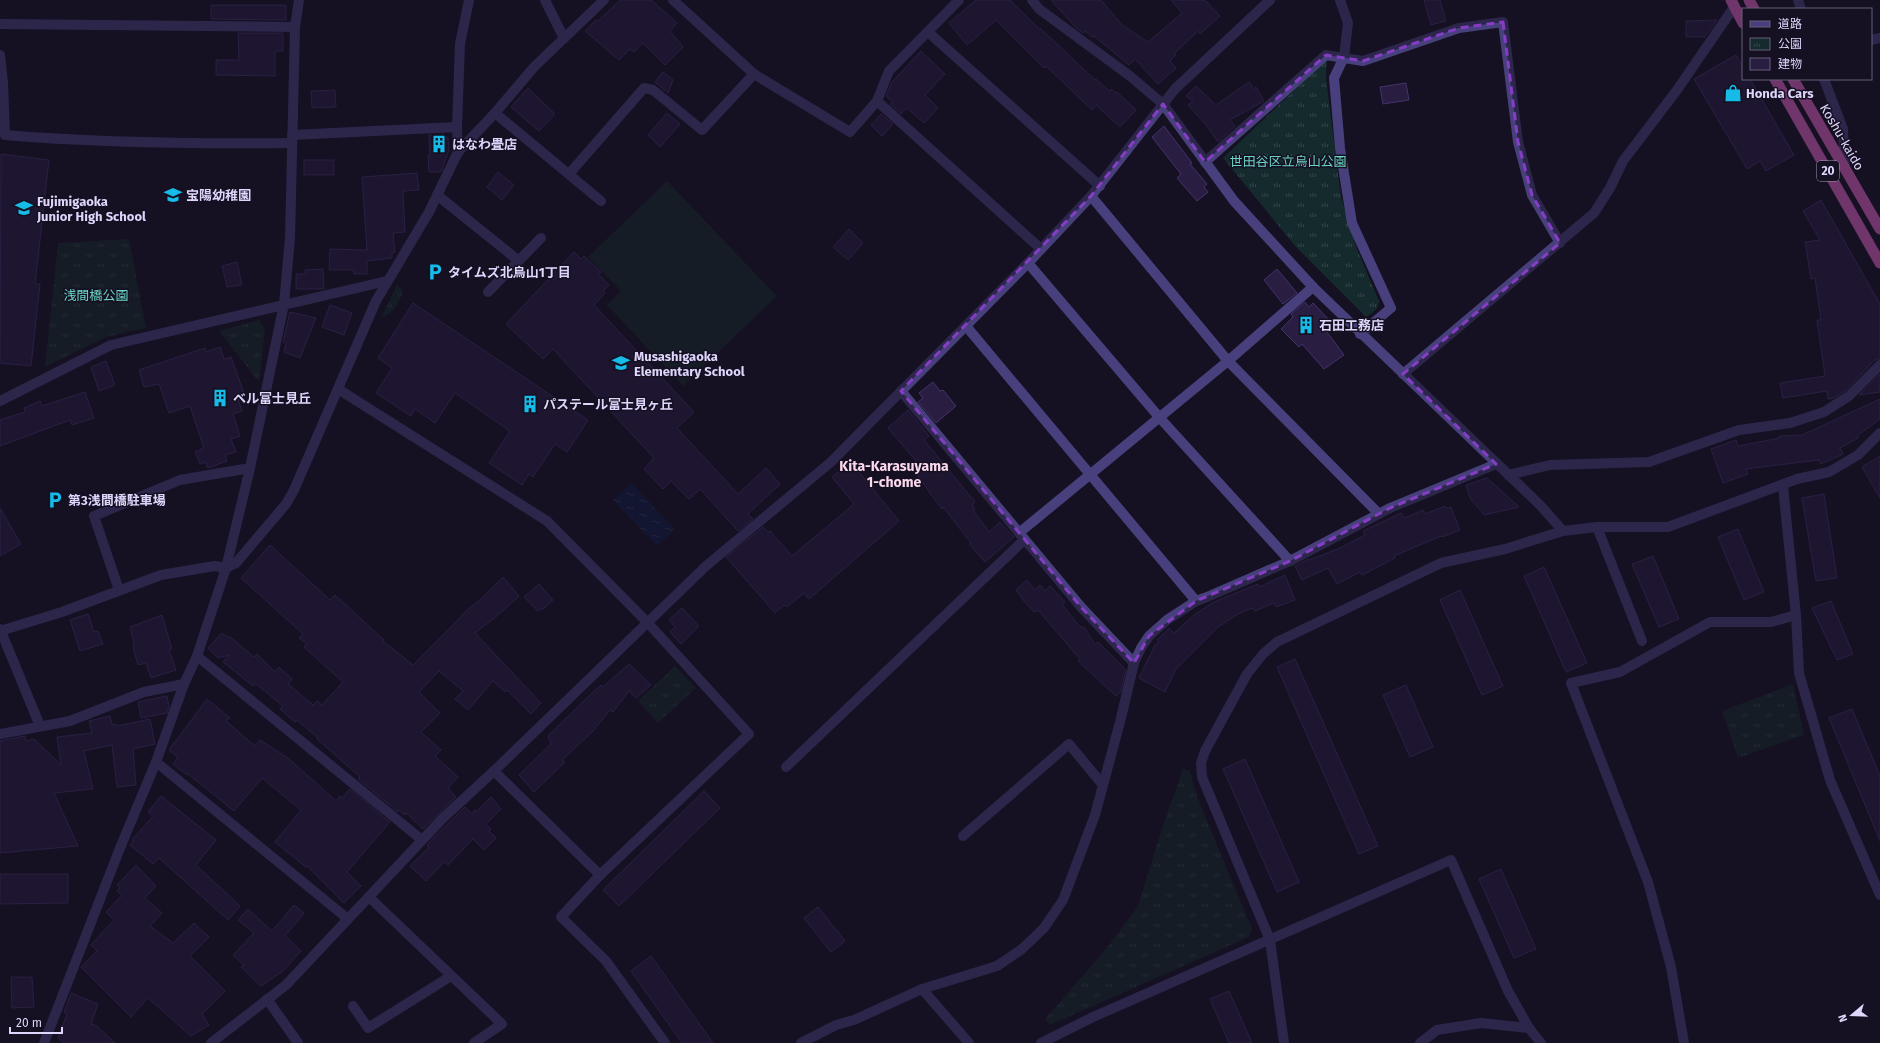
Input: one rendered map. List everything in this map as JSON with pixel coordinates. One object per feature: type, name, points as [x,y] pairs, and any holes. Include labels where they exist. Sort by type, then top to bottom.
[{"type":"highway","points":[[1733,4],[1742,21]]},
{"type":"highway","name":"20","points":[[1776,80],[1880,263]]},
{"type":"highway","name":"Koshu-kaido","points":[[1794,80],[1880,229]]},
{"type":"street","points":[[44,1043],[120,848],[156,762],[184,684],[197,656],[226,568],[250,468],[284,304],[290,238],[295,28],[299,0]]},
{"type":"street","points":[[458,152],[457,127],[460,44],[468,0]]},
{"type":"street","points":[[545,0],[564,38]]},
{"type":"street","points":[[40,726],[0,630],[62,612],[162,575],[215,566],[226,568],[236,563],[286,504],[294,490],[376,301],[429,212],[458,152],[495,113],[534,67],[604,0]]},
{"type":"street","points":[[673,0],[754,74],[850,132],[877,101],[889,71],[959,0]]},
{"type":"street","points":[[1032,0],[1039,8],[1130,76],[1163,104],[1234,202],[1313,287],[1360,334],[1540,505],[1563,531]]},
{"type":"street","points":[[211,1043],[286,985],[422,840],[706,566],[831,462],[1028,264],[1091,196],[1175,89],[1270,0]]},
{"type":"street","points":[[1340,0],[1348,23],[1344,57],[1334,78],[1340,148],[1352,223],[1391,308],[1360,334]]},
{"type":"street","points":[[1403,374],[1594,213],[1610,188],[1623,161],[1677,90],[1733,4]]},
{"type":"street","points":[[1205,162],[1326,55],[1363,61],[1459,28],[1503,22],[1518,142],[1532,195],[1560,243]]},
{"type":"street","points":[[0,24],[295,28]]},
{"type":"street","points":[[928,32],[1100,186]]},
{"type":"street","points":[[0,55],[4,83],[5,135],[51,139],[217,143],[457,127]]},
{"type":"street","points":[[569,174],[644,88],[653,90],[702,130],[754,74]]},
{"type":"street","points":[[1824,80],[1843,129],[1845,169]]},
{"type":"street","points":[[877,101],[1041,249]]},
{"type":"street","points":[[495,113],[601,201]]},
{"type":"street","points":[[437,195],[519,261]]},
{"type":"street","points":[[1091,196],[1228,361],[1379,514]]},
{"type":"street","points":[[488,292],[542,238]]},
{"type":"street","points":[[1028,264],[1159,418],[1290,561]]},
{"type":"street","points":[[0,401],[111,345],[387,281]]},
{"type":"street","points":[[786,767],[1022,536],[1090,475],[1228,361],[1313,287]]},
{"type":"street","points":[[966,326],[1196,600]]},
{"type":"street","points":[[1508,475],[1550,465],[1649,462],[1739,430],[1790,423],[1824,412],[1849,396],[1880,365]]},
{"type":"street","points":[[338,389],[547,521],[647,622],[749,734],[600,875],[560,917],[606,961],[665,1043]]},
{"type":"street","points":[[901,392],[1081,607],[1134,663]]},
{"type":"street","points":[[1284,1043],[1270,940],[1202,777],[1201,763],[1205,751],[1248,674],[1262,654],[1277,642],[1441,563],[1505,549],[1563,531],[1597,527],[1668,527],[1783,486],[1797,479],[1829,472],[1858,455],[1880,433]]},
{"type":"street","points":[[801,1043],[836,1025],[854,1020],[922,989],[997,966],[1022,949],[1044,928],[1063,900],[1096,814],[1134,663],[1149,636],[1167,620],[1196,600],[1207,597],[1290,561],[1379,514],[1496,464]]},
{"type":"street","points":[[119,590],[94,516],[180,480],[250,468]]},
{"type":"street","points":[[1783,486],[1796,615],[1799,673],[1830,780],[1880,895]]},
{"type":"street","points":[[1597,527],[1642,641]]},
{"type":"street","points":[[1684,1043],[1671,967],[1648,882],[1571,683],[1620,672],[1710,622],[1771,622],[1796,615]]},
{"type":"street","points":[[197,656],[422,840]]},
{"type":"street","points":[[0,734],[70,721],[144,692],[184,684]]},
{"type":"street","points":[[963,836],[1069,744],[1104,785]]},
{"type":"street","points":[[156,762],[348,919]]},
{"type":"street","points":[[494,771],[600,875]]},
{"type":"street","points":[[1040,1043],[1093,1017],[1451,860],[1508,991],[1529,1028],[1540,1043]]},
{"type":"street","points":[[369,897],[502,1024],[474,1043]]},
{"type":"street","points":[[353,1006],[368,1028],[451,976]]},
{"type":"street","points":[[922,989],[969,1043]]},
{"type":"street","points":[[267,999],[298,1043]]},
{"type":"street","points":[[1420,1043],[1437,1030],[1481,1023],[1529,1028]]},
{"type":"highlighted area","points":[[1503,22],[1518,142],[1532,195],[1560,243],[1403,374],[1496,464],[1390,508],[1290,561],[1196,601],[1149,636],[1134,663],[1081,607],[901,391],[1091,196],[1163,104],[1205,162],[1326,55],[1363,61],[1459,28]]},
{"type":"green space","name":"世田谷区立烏山公園","points":[[1327,59],[1326,78],[1341,197],[1357,249],[1379,301],[1377,309],[1366,317],[1296,247],[1223,158]]},
{"type":"green space","points":[[667,181],[777,296],[683,386],[607,305],[621,291],[588,257]]},
{"type":"green space","name":"浅間橋公園","points":[[129,239],[146,328],[106,337],[45,367],[58,243]]},
{"type":"green space","points":[[397,285],[403,291],[397,304],[390,313],[381,318]]},
{"type":"green space","points":[[259,320],[265,329],[259,382],[219,331]]},
{"type":"green space","points":[[675,666],[696,688],[658,723],[638,701]]},
{"type":"green space","points":[[1793,684],[1804,735],[1738,758],[1722,711]]},
{"type":"green space","points":[[1183,769],[1189,770],[1200,804],[1252,929],[1249,937],[1050,1025],[1045,1019],[1110,944],[1138,906],[1162,828]]},
{"type":"water","points":[[631,483],[675,529],[657,546],[613,500]]},
{"type":"building","points":[[620,0],[651,0],[677,23],[670,31],[683,47],[665,65],[643,43],[634,52],[630,49],[619,60],[585,31]]},
{"type":"building","points":[[976,0],[1010,0],[1039,29],[1040,28],[1095,80],[1096,79],[1109,91],[1111,89],[1116,93],[1117,92],[1136,110],[1120,127],[1096,105],[1092,110],[1046,66],[1044,68],[996,20],[967,45],[949,23]]},
{"type":"building","points":[[1051,0],[1101,0],[1122,25],[1148,42],[1182,13],[1171,0],[1205,0],[1220,16],[1200,34],[1198,31],[1174,54],[1176,55],[1170,61],[1176,68],[1158,84],[1135,59],[1129,65],[1094,36],[1092,37],[1085,31],[1083,33],[1077,29]]},
{"type":"building","points":[[1424,0],[1440,0],[1446,21],[1431,25]]},
{"type":"building","points":[[211,5],[286,5],[286,20],[211,19]]},
{"type":"building","points":[[1717,20],[1705,37],[1686,37],[1686,21]]},
{"type":"building","points":[[238,33],[283,33],[283,51],[275,51],[275,76],[216,75],[216,60],[239,60]]},
{"type":"building","points":[[921,51],[945,74],[925,95],[938,108],[924,123],[907,108],[901,114],[890,104],[893,102],[886,96],[892,82]]},
{"type":"building","points":[[1736,55],[1742,65],[1742,80],[1751,80],[1794,155],[1766,171],[1760,161],[1747,169],[1694,79]]},
{"type":"building","points":[[663,72],[673,80],[668,93],[655,82]]},
{"type":"building","points":[[1249,82],[1254,89],[1256,87],[1264,101],[1230,120],[1235,126],[1218,142],[1207,126],[1188,105],[1193,101],[1186,96],[1196,86],[1216,105]]},
{"type":"building","points":[[1406,83],[1409,100],[1383,104],[1380,87]]},
{"type":"building","points":[[528,88],[555,114],[539,131],[511,107]]},
{"type":"building","points":[[335,90],[336,107],[312,108],[311,91]]},
{"type":"building","points":[[667,113],[680,124],[660,147],[648,135]]},
{"type":"building","points":[[881,114],[893,124],[882,136],[871,125]]},
{"type":"building","points":[[1164,126],[1192,163],[1190,164],[1207,184],[1204,187],[1208,192],[1197,201],[1177,178],[1181,174],[1152,137]]},
{"type":"building","points":[[444,134],[448,138],[449,150],[441,172],[429,172],[429,135]]},
{"type":"building","name":"Fujimigaoka Junior High School","points":[[1,154],[49,160],[35,284],[40,284],[31,366],[0,363]]},
{"type":"building","points":[[304,160],[334,160],[334,175],[304,175]]},
{"type":"building","points":[[498,172],[514,185],[502,200],[487,187]]},
{"type":"building","points":[[417,173],[419,190],[403,191],[405,232],[393,233],[395,252],[392,253],[392,258],[367,261],[367,274],[354,274],[354,270],[329,270],[330,249],[367,250],[362,177]]},
{"type":"building","points":[[1821,200],[1880,304],[1880,359],[1875,360],[1845,391],[1834,398],[1828,399],[1827,391],[1783,398],[1780,383],[1825,376],[1817,320],[1821,320],[1815,278],[1811,279],[1805,242],[1820,240],[1803,211]]},
{"type":"building","points":[[849,229],[863,243],[848,260],[833,247]]},
{"type":"building","points":[[574,252],[581,259],[584,256],[601,272],[599,275],[609,285],[603,291],[605,293],[594,305],[694,412],[677,428],[738,494],[766,468],[780,484],[748,514],[753,519],[738,531],[700,489],[689,499],[671,481],[663,489],[644,469],[654,458],[553,349],[543,359],[506,324]]},
{"type":"building","points":[[237,262],[242,285],[227,287],[222,266]]},
{"type":"building","points":[[323,269],[324,289],[296,289],[296,274],[306,274],[305,270]]},
{"type":"building","points":[[1277,269],[1297,293],[1283,304],[1264,280]]},
{"type":"building","points":[[1305,302],[1309,307],[1313,303],[1331,322],[1324,328],[1344,355],[1324,369],[1302,344],[1299,347],[1281,329],[1293,317],[1291,314]]},
{"type":"building","name":"パステール富士見ヶ丘","points":[[413,303],[588,420],[567,452],[555,444],[533,477],[529,474],[522,485],[489,463],[510,431],[455,393],[435,423],[415,409],[411,416],[376,393],[392,368],[378,358]]},
{"type":"building","points":[[330,305],[352,313],[344,335],[322,327]]},
{"type":"building","points":[[290,312],[316,318],[300,358],[284,352],[286,343],[283,342]]},
{"type":"building","name":"ベル富士見丘","points":[[220,347],[224,359],[231,357],[245,396],[238,399],[242,411],[233,414],[240,436],[231,439],[236,452],[225,455],[227,461],[208,468],[206,462],[200,464],[195,452],[204,448],[190,406],[169,413],[159,384],[144,387],[139,370],[205,348],[206,352]]},
{"type":"building","points":[[106,361],[115,385],[99,391],[91,367]]},
{"type":"building","points":[[1880,374],[1880,392],[1859,395]]},
{"type":"building","points":[[933,382],[940,391],[943,390],[956,406],[936,423],[918,402],[923,398],[919,393]]},
{"type":"building","points":[[85,392],[94,418],[72,425],[70,420],[0,446],[0,420],[25,412],[24,408],[40,401],[42,406]]},
{"type":"building","points":[[1880,399],[1880,419],[1857,436],[1858,438],[1840,448],[1843,454],[1821,464],[1819,460],[1746,469],[1748,474],[1723,483],[1711,449],[1736,440],[1738,446],[1780,438],[1780,436],[1802,435]]},
{"type":"building","points":[[908,410],[929,436],[924,440],[975,502],[972,505],[975,509],[973,510],[989,532],[1000,522],[1014,537],[985,562],[969,544],[971,543],[943,507],[942,509],[932,496],[911,465],[916,461],[888,428]]},
{"type":"building","points":[[1880,456],[1880,498],[1862,467]]},
{"type":"building","points":[[851,462],[899,521],[809,599],[804,593],[787,607],[784,605],[775,613],[726,557],[763,527],[768,532],[770,531],[792,556],[854,504],[832,477]]},
{"type":"building","points":[[1487,478],[1519,507],[1484,515],[1470,498],[1466,485]]},
{"type":"building","points":[[1824,494],[1837,578],[1816,581],[1802,498]]},
{"type":"building","points":[[1445,506],[1446,508],[1451,507],[1460,530],[1442,537],[1441,536],[1394,556],[1395,558],[1362,575],[1360,572],[1337,584],[1328,568],[1302,580],[1295,566],[1308,559],[1309,560],[1340,548],[1365,535],[1363,531],[1401,513],[1404,518],[1423,510],[1425,514]]},
{"type":"building","points":[[0,508],[21,544],[0,556]]},
{"type":"building","points":[[1738,529],[1764,592],[1744,600],[1718,537]]},
{"type":"building","points":[[270,545],[330,600],[335,595],[384,640],[383,641],[413,665],[467,610],[480,600],[503,577],[519,596],[475,633],[541,703],[531,714],[507,690],[505,692],[493,681],[468,710],[455,699],[463,691],[439,671],[419,692],[440,713],[421,732],[441,750],[435,756],[458,777],[448,788],[456,797],[423,829],[406,813],[404,815],[399,810],[398,812],[358,779],[360,777],[317,739],[318,738],[297,720],[295,722],[280,709],[283,706],[255,683],[253,686],[223,662],[229,655],[218,658],[208,648],[222,633],[227,637],[229,636],[254,657],[257,654],[275,672],[279,667],[292,679],[288,684],[313,705],[317,701],[322,705],[343,682],[304,647],[307,644],[299,638],[303,634],[241,578]]},
{"type":"building","points":[[1653,556],[1679,619],[1659,627],[1632,564]]},
{"type":"building","points":[[1544,567],[1587,663],[1566,672],[1524,576]]},
{"type":"building","points":[[1285,575],[1295,600],[1276,607],[1274,603],[1255,611],[1252,608],[1238,614],[1218,627],[1176,669],[1165,692],[1139,678],[1155,645],[1159,642],[1157,640],[1169,628],[1174,633],[1195,614],[1214,602],[1258,584],[1259,587]]},
{"type":"building","points":[[1027,580],[1035,590],[1040,585],[1045,591],[1050,586],[1065,602],[1062,604],[1079,626],[1085,628],[1095,645],[1098,642],[1126,670],[1121,692],[1116,696],[1078,661],[1080,659],[1038,610],[1034,612],[1023,600],[1016,590]]},
{"type":"building","points":[[539,584],[553,600],[542,610],[541,608],[538,611],[524,597]]},
{"type":"building","points":[[1460,590],[1503,686],[1482,695],[1440,600]]},
{"type":"building","points":[[1831,601],[1853,654],[1837,660],[1812,608]]},
{"type":"building","points":[[682,608],[699,626],[681,644],[670,632],[675,627],[669,620]]},
{"type":"building","points":[[88,614],[94,632],[98,631],[103,644],[80,651],[70,620]]},
{"type":"building","points":[[162,615],[172,649],[169,650],[176,670],[151,678],[146,663],[138,665],[133,648],[134,642],[130,627]]},
{"type":"building","points":[[1295,659],[1378,846],[1359,854],[1277,667]]},
{"type":"building","points":[[629,664],[651,685],[636,698],[629,691],[613,712],[610,710],[593,731],[562,760],[565,762],[534,792],[519,775],[551,744],[548,736],[593,692],[601,685],[603,687]]},
{"type":"building","points":[[1406,685],[1433,747],[1410,757],[1383,695]]},
{"type":"building","points":[[167,696],[169,707],[167,713],[141,718],[138,702]]},
{"type":"building","points":[[207,699],[230,718],[226,721],[255,746],[260,740],[288,758],[336,801],[340,796],[342,798],[350,789],[390,822],[347,872],[361,886],[344,903],[307,866],[306,867],[275,842],[301,810],[262,778],[234,811],[188,774],[187,775],[173,764],[178,757],[169,750]]},
{"type":"building","points":[[1852,709],[1880,776],[1880,841],[1829,718]]},
{"type":"building","points":[[110,716],[112,725],[116,724],[117,726],[150,719],[155,744],[133,749],[136,785],[117,787],[112,745],[84,751],[93,789],[54,793],[78,846],[0,853],[0,741],[25,736],[26,741],[34,739],[61,765],[57,737],[92,733],[89,721]]},
{"type":"building","points":[[1245,759],[1299,882],[1277,892],[1223,769]]},
{"type":"building","points":[[704,791],[720,808],[619,906],[603,890]]},
{"type":"building","points":[[161,796],[216,840],[196,865],[240,906],[228,920],[159,858],[153,864],[130,845],[134,841],[132,840],[153,816],[148,812]]},
{"type":"building","points":[[491,797],[501,809],[486,824],[491,829],[489,831],[496,838],[484,850],[473,839],[448,865],[444,862],[426,881],[410,866],[429,847],[427,846],[433,838],[465,807],[472,814]]},
{"type":"building","points":[[136,865],[156,886],[145,898],[162,913],[150,926],[173,943],[194,923],[209,937],[190,956],[225,991],[202,1014],[209,1025],[191,1036],[148,998],[131,1017],[81,967],[97,951],[91,945],[114,920],[106,912],[122,895],[117,891],[120,888],[117,885]]},
{"type":"building","points":[[1501,869],[1536,949],[1514,958],[1479,879]]},
{"type":"building","points":[[0,874],[68,874],[68,903],[0,904]]},
{"type":"building","points":[[294,905],[304,913],[285,936],[301,951],[283,971],[261,986],[241,967],[244,965],[233,955],[254,933],[238,920],[248,909],[272,931]]},
{"type":"building","points":[[818,907],[845,941],[831,952],[804,918]]},
{"type":"building","points":[[651,956],[713,1043],[682,1043],[631,971]]},
{"type":"building","points":[[11,977],[32,977],[34,1007],[12,1008]]},
{"type":"building","points":[[1229,991],[1252,1043],[1229,1043],[1210,999]]},
{"type":"building","points":[[71,993],[98,1004],[91,1024],[97,1026],[115,1043],[64,1043],[58,1038],[67,1014],[64,1012]]},
{"type":"place","name":"Honda Cars","points":[[1733,93]]},
{"type":"place","name":"はなわ畳店","points":[[439,144]]},
{"type":"place","name":"宝陽幼稚園","points":[[173,195]]},
{"type":"place","name":"Fujimigaoka Junior High School","points":[[24,208]]},
{"type":"place","name":"タイムズ北烏山1丁目","points":[[435,272]]},
{"type":"place","name":"石田工務店","points":[[1306,325]]},
{"type":"place","name":"Musashigaoka Elementary School","points":[[621,363]]},
{"type":"place","name":"ベル富士見丘","points":[[220,398]]},
{"type":"place","name":"パステール富士見ヶ丘","points":[[530,404]]},
{"type":"place","name":"第3浅間橋駐車場","points":[[55,500]]},
{"type":"district","name":"Kita-Karasuyama 1-chome","points":[[894,474]]}]
